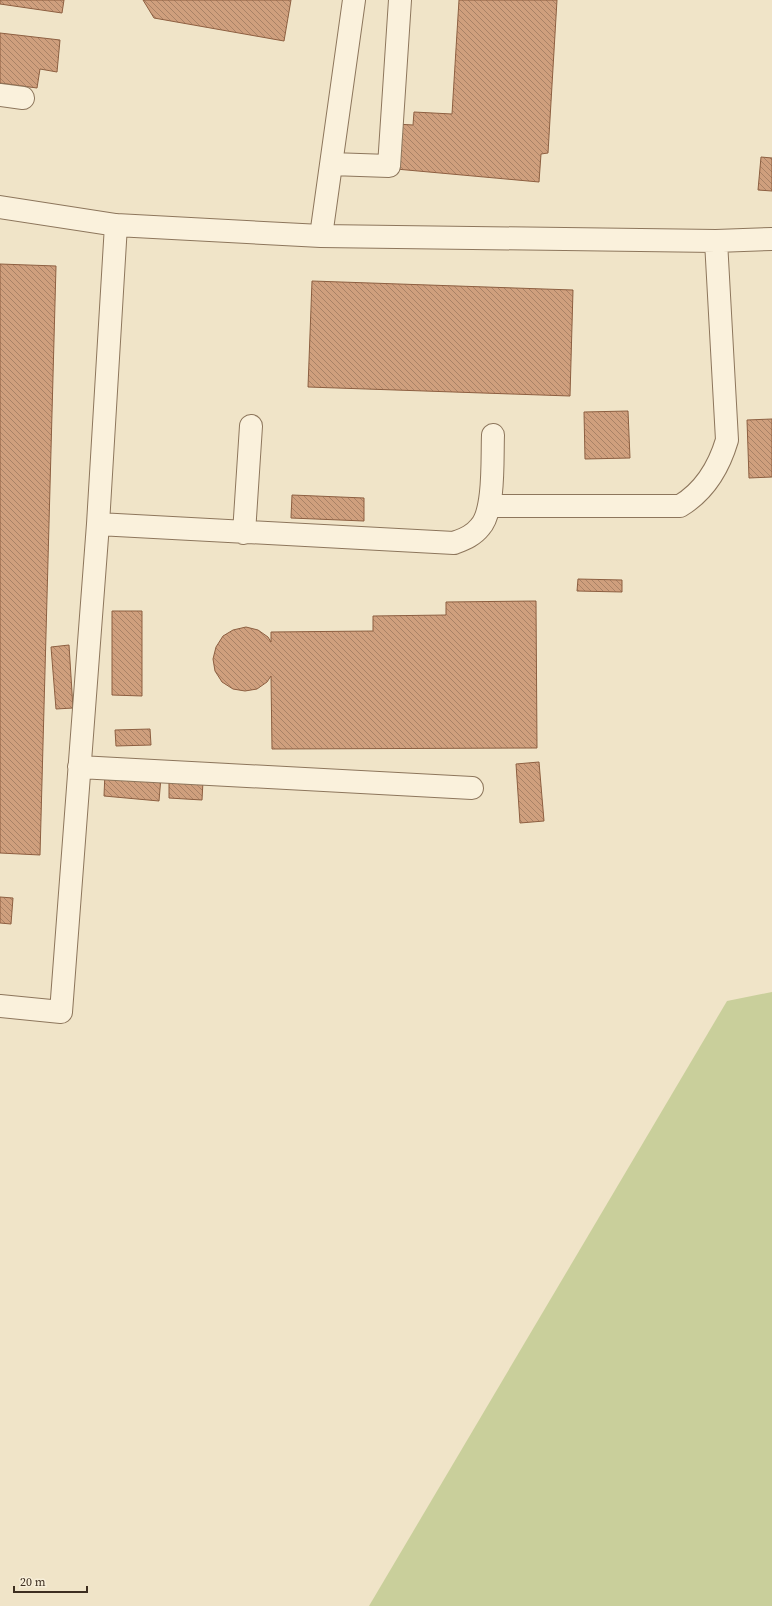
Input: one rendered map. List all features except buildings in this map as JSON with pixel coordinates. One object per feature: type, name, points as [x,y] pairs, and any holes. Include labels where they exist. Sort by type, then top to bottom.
[{"type":"street","points":[[321,236],[354,0]]},
{"type":"street","points":[[331,164],[389,166],[400,0]]},
{"type":"street","points":[[0,95],[23,98]]},
{"type":"street","points":[[0,207],[116,225],[321,236],[716,241],[772,239]]},
{"type":"street","points":[[0,1006],[61,1012],[98,524],[116,225]]},
{"type":"street","points":[[490,506],[680,506],[692,499],[703,488],[722,457],[727,440],[716,241]]},
{"type":"street","points":[[244,533],[251,426]]},
{"type":"street","points":[[98,524],[244,533],[454,543],[469,537],[481,526],[490,506],[493,435]]},
{"type":"street","points":[[80,767],[472,788]]},
{"type":"green space","points":[[772,992],[772,1606],[369,1606],[727,1001]]}]
